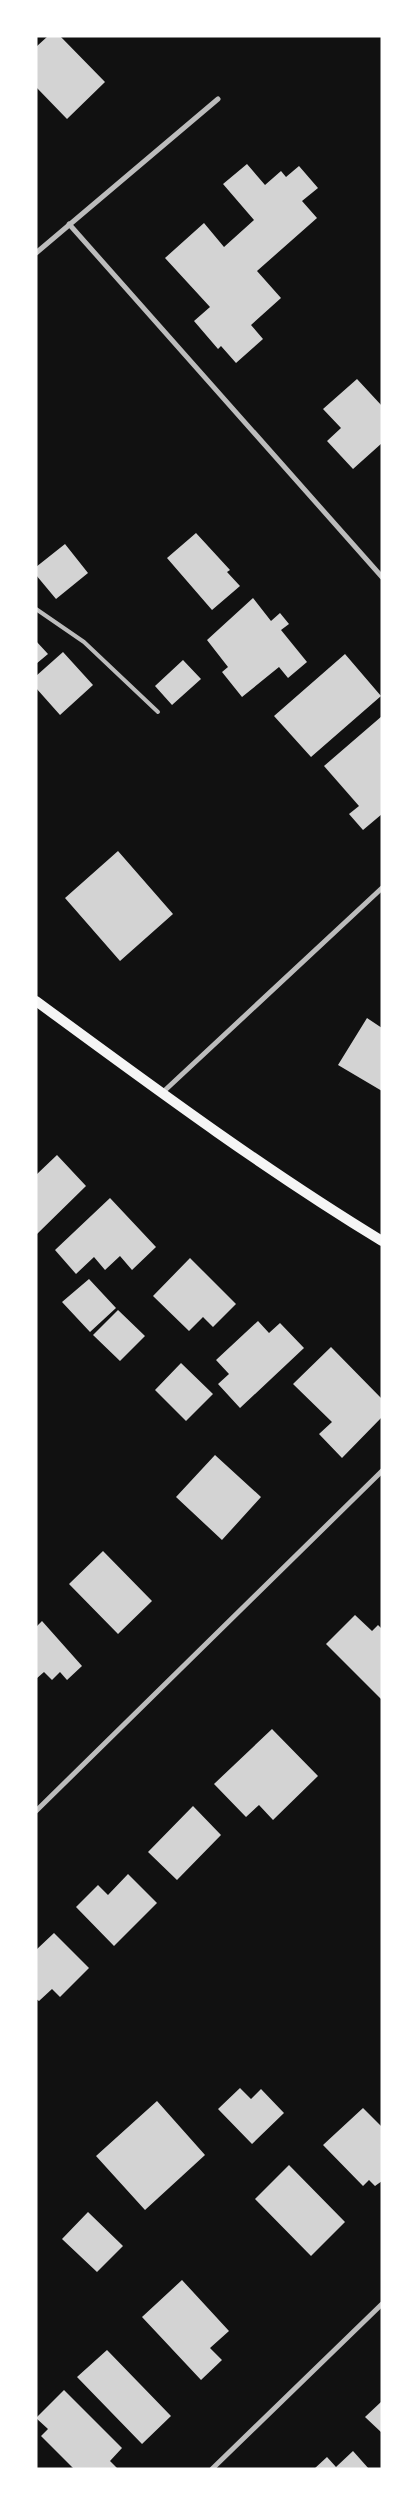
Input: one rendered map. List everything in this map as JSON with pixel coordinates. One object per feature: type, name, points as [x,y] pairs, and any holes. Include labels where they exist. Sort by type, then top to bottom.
[{"type":"main road","points":[[36,1001],[161,1093],[324,1206],[382,1241]]},
{"type":"street","points":[[36,253],[218,99]]},
{"type":"street","points":[[69,224],[382,577]]},
{"type":"street","points":[[161,1093],[382,888]]},
{"type":"street","points":[[36,1811],[382,1471]]},
{"type":"street","points":[[212,2469],[382,2304]]},
{"type":"lane","points":[[36,609],[84,642],[158,712]]},
{"type":"building","points":[[48,36],[60,36],[105,82],[67,119],[36,87],[36,47]]},
{"type":"building","points":[[247,164],[265,185],[281,171],[286,177],[299,166],[318,188],[302,201],[317,218],[257,271],[281,298],[251,325],[263,339],[236,363],[221,346],[218,349],[194,321],[210,307],[165,258],[204,223],[224,247],[254,220],[223,184]]},
{"type":"building","points":[[357,379],[382,406],[382,443],[353,469],[327,441],[341,428],[323,409]]},
{"type":"building","points":[[196,533],[230,570],[227,572],[240,586],[212,610],[167,558]]},
{"type":"building","points":[[65,544],[88,573],[56,599],[36,575],[36,567]]},
{"type":"building","points":[[253,598],[271,621],[280,613],[289,624],[281,630],[307,662],[288,678],[279,667],[242,697],[222,672],[228,667],[207,640]]},
{"type":"building","points":[[36,641],[48,654],[36,664]]},
{"type":"building","points":[[63,652],[93,685],[60,715],[36,688],[36,676]]},
{"type":"building","points":[[345,654],[381,696],[311,757],[274,716]]},
{"type":"building","points":[[183,660],[201,679],[172,705],[155,686]]},
{"type":"building","points":[[382,716],[382,814],[363,830],[349,814],[359,806],[324,766]]},
{"type":"building","points":[[118,851],[173,914],[120,961],[65,898]]},
{"type":"building","points":[[367,1018],[382,1028],[382,1091],[338,1065]]},
{"type":"building","points":[[57,1155],[86,1186],[36,1235],[36,1175]]},
{"type":"building","points":[[110,1198],[156,1247],[132,1270],[120,1256],[105,1270],[94,1257],[76,1274],[55,1250]]},
{"type":"building","points":[[190,1258],[236,1304],[213,1327],[203,1317],[189,1331],[153,1296]]},
{"type":"building","points":[[89,1279],[116,1308],[90,1332],[62,1302]]},
{"type":"building","points":[[118,1310],[145,1336],[120,1361],[93,1335]]},
{"type":"building","points":[[258,1321],[269,1333],[280,1323],[304,1348],[240,1408],[218,1384],[229,1374],[216,1360]]},
{"type":"building","points":[[331,1347],[382,1399],[382,1417],[342,1458],[319,1434],[332,1422],[293,1384]]},
{"type":"building","points":[[181,1363],[213,1394],[186,1421],[155,1390]]},
{"type":"building","points":[[215,1455],[261,1497],[222,1540],[176,1497]]},
{"type":"building","points":[[103,1551],[152,1601],[118,1634],[69,1584]]},
{"type":"building","points":[[355,1615],[372,1631],[378,1625],[382,1629],[382,1700],[326,1644]]},
{"type":"building","points":[[42,1621],[82,1666],[67,1680],[60,1672],[52,1680],[44,1672],[36,1679],[36,1627]]},
{"type":"building","points":[[272,1729],[318,1776],[273,1820],[259,1805],[246,1817],[214,1784]]},
{"type":"building","points":[[193,1806],[221,1835],[177,1880],[148,1852]]},
{"type":"building","points":[[128,1874],[157,1903],[114,1946],[76,1907],[98,1885],[108,1895]]},
{"type":"building","points":[[54,1933],[89,1968],[60,1997],[52,1989],[39,2001],[36,1999],[36,1950]]},
{"type":"building","points":[[240,2088],[251,2099],[261,2089],[284,2113],[252,2144],[218,2109]]},
{"type":"building","points":[[157,2101],[205,2155],[145,2210],[96,2156]]},
{"type":"building","points":[[363,2108],[382,2127],[382,2181],[375,2186],[369,2180],[363,2186],[323,2145]]},
{"type":"building","points":[[289,2165],[345,2222],[311,2256],[255,2199]]},
{"type":"building","points":[[88,2212],[123,2246],[97,2272],[62,2239]]},
{"type":"building","points":[[182,2280],[229,2331],[210,2348],[222,2360],[201,2380],[142,2317]]},
{"type":"building","points":[[107,2350],[171,2416],[142,2444],[77,2377]]},
{"type":"building","points":[[64,2390],[122,2448],[110,2461],[118,2469],[74,2469],[41,2436],[48,2429],[36,2418]]},
{"type":"building","points":[[382,2401],[382,2433],[365,2417]]},
{"type":"building","points":[[353,2451],[369,2469],[314,2469],[327,2457],[336,2467]]}]
